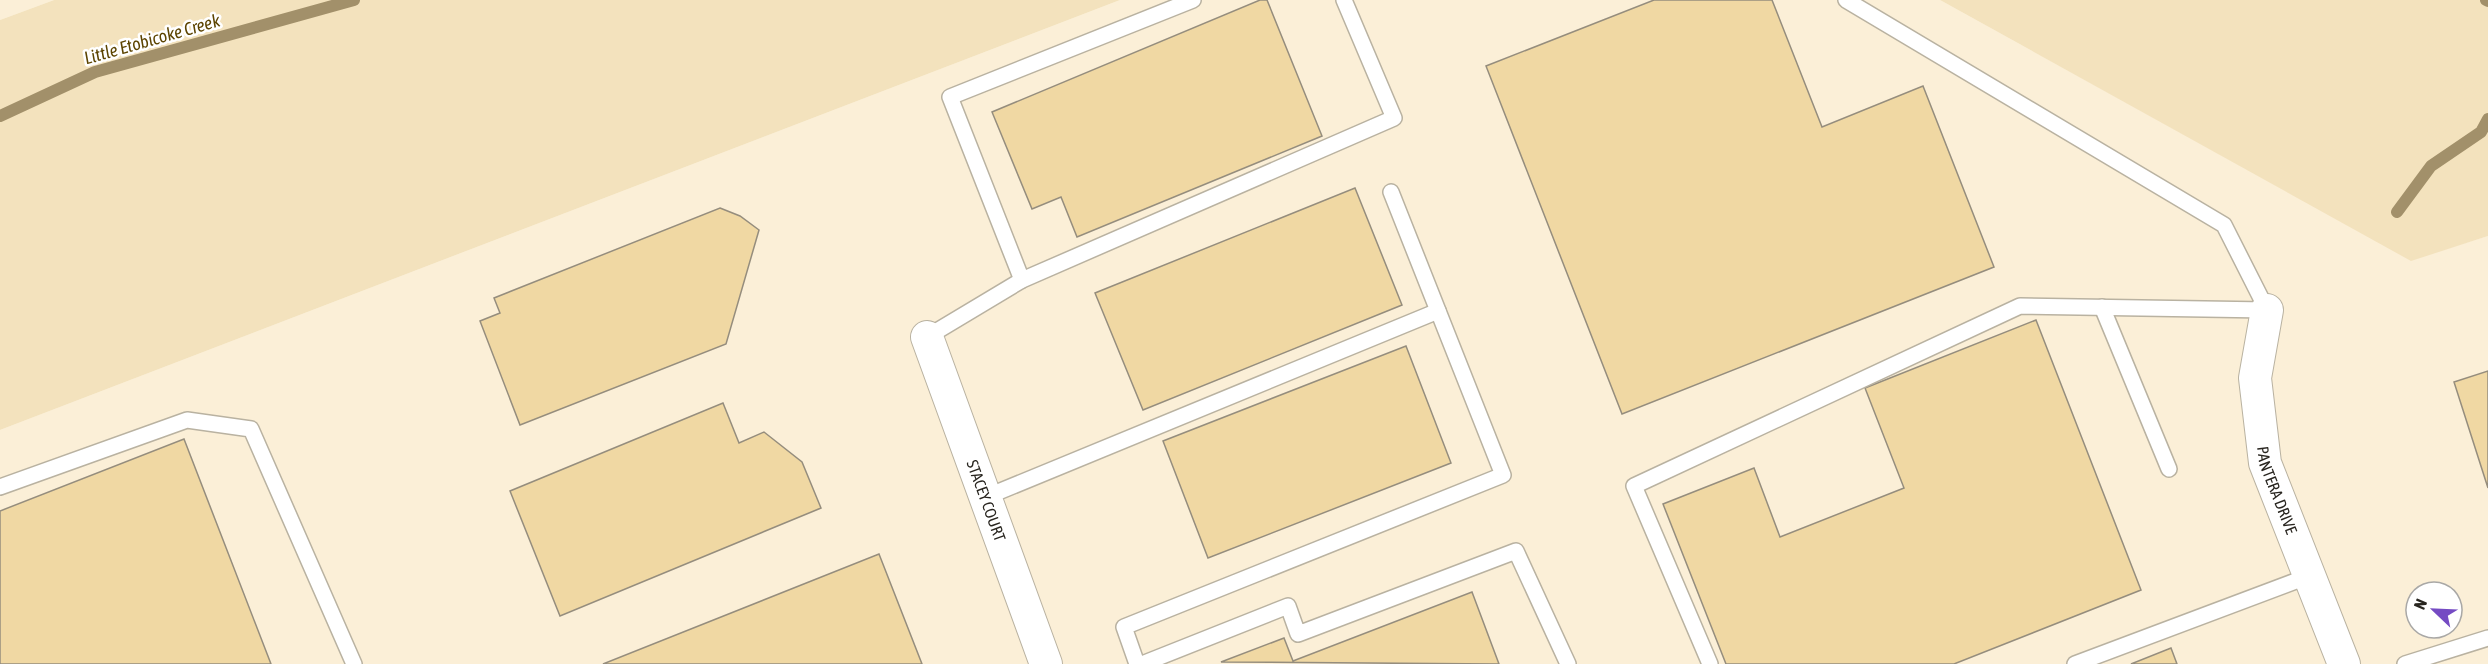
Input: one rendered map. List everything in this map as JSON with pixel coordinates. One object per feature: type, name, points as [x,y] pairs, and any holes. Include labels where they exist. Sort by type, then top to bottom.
[{"type":"street","name":"PANTERA DRIVE","points":[[2267,310],[2254,378],[2265,463],[2344,664]]},
{"type":"street","name":"STACEY COURT","points":[[927,337],[1046,664]]},
{"type":"lane","points":[[1022,280],[950,97],[1193,0]]},
{"type":"lane","points":[[927,337],[1022,280],[1394,118],[1344,0]]},
{"type":"lane","points":[[1710,664],[1634,486],[2020,306],[2267,310],[2224,225],[1846,0]]},
{"type":"lane","points":[[1137,664],[1125,627],[1503,475],[1391,192]]},
{"type":"lane","points":[[2102,307],[2169,469]]},
{"type":"lane","points":[[986,497],[1438,311]]},
{"type":"lane","points":[[0,487],[186,420],[251,429],[354,664]]},
{"type":"lane","points":[[1142,664],[1288,606],[1298,634],[1516,551],[1568,664]]},
{"type":"lane","points":[[2075,664],[2309,576]]},
{"type":"lane","points":[[2405,664],[2488,638]]},
{"type":"shaded area","points":[[0,0],[54,0],[0,20]]},
{"type":"shaded area","points":[[54,0],[1120,0],[0,430],[0,20]]},
{"type":"shaded area","points":[[1120,0],[1940,0],[2411,260],[2488,236],[2488,664],[0,664],[0,430]]},
{"type":"shaded area","points":[[1940,0],[2488,0],[2488,236],[2411,261]]},
{"type":"building","points":[[1260,0],[1267,0],[1322,136],[1077,237],[1061,197],[1032,209],[992,112]]},
{"type":"building","points":[[1654,0],[1772,0],[1822,127],[1923,86],[1994,267],[1622,414],[1486,66]]},
{"type":"building","points":[[1355,188],[1402,305],[1143,410],[1095,293]]},
{"type":"building","points":[[720,208],[740,216],[759,230],[726,344],[520,425],[480,321],[500,313],[494,298]]},
{"type":"building","points":[[2036,320],[2141,590],[1954,664],[1726,664],[1663,504],[1754,468],[1780,537],[1904,488],[1865,388]]},
{"type":"building","points":[[1406,346],[1451,463],[1208,558],[1163,441]]},
{"type":"building","points":[[2488,371],[2488,488],[2454,382]]},
{"type":"building","points":[[723,403],[739,443],[764,432],[802,462],[821,508],[560,616],[510,491]]},
{"type":"building","points":[[184,439],[271,664],[0,664],[0,511]]},
{"type":"building","points":[[879,554],[922,664],[603,664]]},
{"type":"building","points":[[1472,592],[1499,664],[1221,662],[1284,638],[1293,661]]},
{"type":"building","points":[[2171,648],[2177,664],[2131,664]]},
{"type":"waterway","name":"Little Etobicoke Creek","points":[[0,116],[95,72],[354,0]]},
{"type":"waterway","points":[[2397,212],[2431,166],[2481,132],[2488,119]]}]
